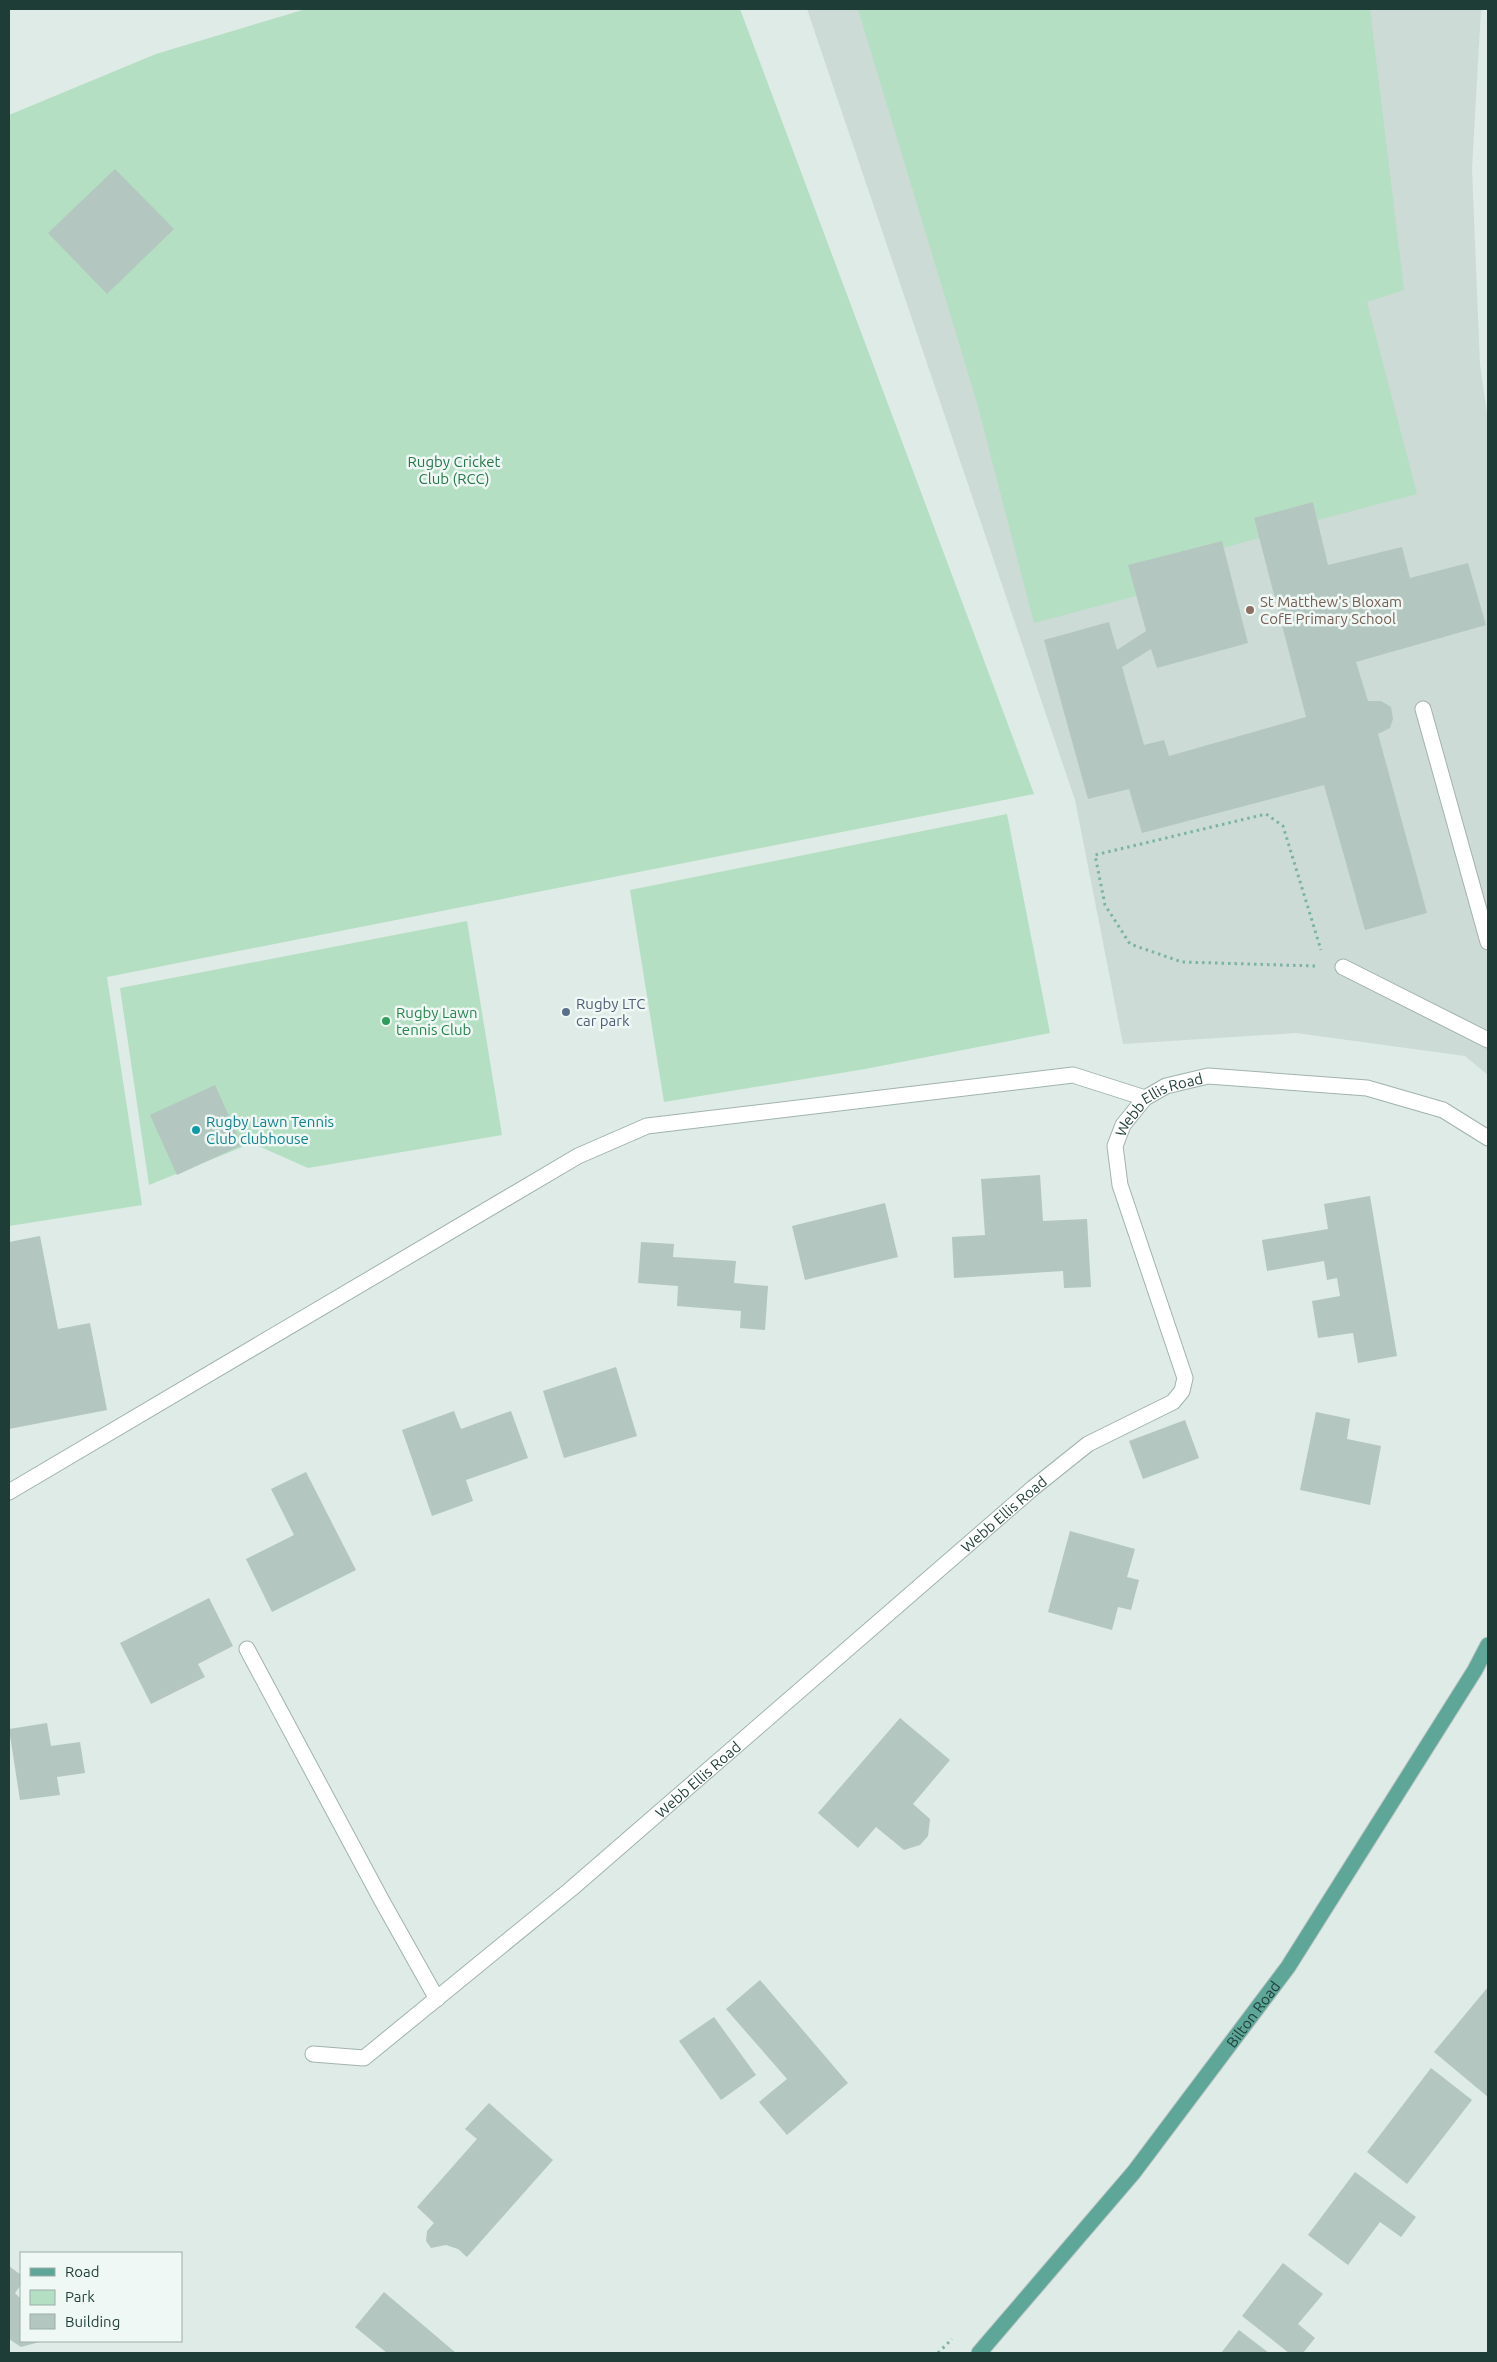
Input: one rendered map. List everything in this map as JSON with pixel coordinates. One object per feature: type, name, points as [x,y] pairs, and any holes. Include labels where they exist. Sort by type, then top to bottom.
[{"type":"main road","name":"Bilton Road","points":[[979,2353],[1134,2172],[1288,1967],[1475,1670],[1488,1645]]},
{"type":"street","points":[[1423,709],[1488,942]]},
{"type":"street","points":[[1343,967],[1488,1040]]},
{"type":"street","points":[[9,1492],[578,1156],[647,1126],[1073,1075],[1145,1098]]},
{"type":"street","name":"Webb Ellis Road","points":[[313,2054],[364,2058],[571,1889],[1025,1495],[1088,1444],[1173,1402],[1182,1391],[1185,1378],[1120,1185],[1115,1146],[1123,1125],[1145,1098],[1166,1086],[1208,1076],[1367,1088],[1443,1110],[1488,1138]]},
{"type":"street","points":[[248,1649],[382,1901],[437,1999]]},
{"type":"path","points":[[1326,966],[1283,826],[1266,814],[1095,855],[1105,905],[1130,944],[1182,962],[1343,967]]},
{"type":"shaded area","name":"St Matthew's Bloxam CofE Primary School","points":[[807,9],[1481,9],[1472,169],[1480,365],[1488,420],[1488,1075],[1465,1056],[1296,1033],[1123,1044],[1075,800]]},
{"type":"green space","name":"Rugby Cricket Club (RCC)","points":[[306,9],[740,9],[1034,794],[107,977],[142,1205],[9,1226],[9,115],[156,54]]},
{"type":"green space","points":[[858,9],[1370,9],[1404,290],[1367,302],[1417,494],[1318,520],[1313,502],[1254,518],[1259,538],[1223,548],[1221,541],[1129,565],[1136,596],[1034,623],[977,403]]},
{"type":"green space","points":[[1007,814],[1050,1033],[865,1069],[664,1102],[630,890]]},
{"type":"green space","points":[[467,921],[502,1135],[308,1168],[252,1143],[149,1185],[120,988]]},
{"type":"building","points":[[115,169],[174,229],[107,294],[48,233]]},
{"type":"building","points":[[1313,502],[1328,565],[1402,547],[1410,578],[1468,563],[1486,625],[1356,662],[1368,701],[1381,701],[1391,707],[1393,719],[1390,728],[1378,734],[1427,913],[1365,930],[1324,785],[1142,833],[1129,789],[1088,799],[1044,640],[1109,622],[1117,650],[1146,631],[1128,565],[1222,541],[1248,643],[1157,668],[1151,649],[1122,667],[1144,745],[1164,740],[1169,756],[1306,717],[1254,518]]},
{"type":"building","name":"Rugby Lawn Tennis Club clubhouse","points":[[215,1085],[242,1145],[177,1175],[150,1115]]},
{"type":"building","points":[[1040,1175],[1043,1221],[1087,1219],[1091,1287],[1064,1288],[1063,1271],[954,1278],[952,1237],[985,1235],[981,1179]]},
{"type":"building","points":[[1370,1196],[1397,1356],[1358,1363],[1353,1333],[1318,1338],[1312,1301],[1340,1296],[1337,1278],[1327,1280],[1324,1261],[1267,1271],[1262,1240],[1328,1229],[1324,1204]]},
{"type":"building","points":[[885,1203],[898,1257],[805,1280],[792,1226]]},
{"type":"building","points":[[40,1236],[58,1329],[90,1323],[107,1410],[9,1429],[9,1242]]},
{"type":"building","points":[[641,1242],[674,1244],[673,1257],[736,1261],[734,1283],[768,1286],[765,1330],[740,1328],[741,1311],[677,1306],[678,1286],[638,1283]]},
{"type":"building","points":[[616,1367],[637,1436],[564,1458],[543,1391]]},
{"type":"building","points":[[454,1411],[461,1429],[511,1411],[528,1458],[466,1480],[473,1501],[432,1516],[402,1430]]},
{"type":"building","points":[[1316,1412],[1350,1419],[1347,1439],[1381,1446],[1370,1505],[1300,1490]]},
{"type":"building","points":[[1185,1420],[1199,1458],[1143,1479],[1129,1441]]},
{"type":"building","points":[[306,1472],[356,1570],[272,1612],[246,1559],[294,1535],[271,1489]]},
{"type":"building","points":[[1070,1531],[1135,1549],[1127,1577],[1139,1580],[1131,1610],[1118,1607],[1112,1630],[1048,1612]]},
{"type":"building","points":[[209,1598],[233,1646],[198,1664],[205,1677],[151,1704],[120,1643]]},
{"type":"building","points":[[900,1718],[950,1760],[913,1804],[930,1819],[928,1836],[920,1845],[904,1850],[876,1827],[858,1848],[818,1813]]},
{"type":"building","points":[[47,1723],[51,1746],[80,1742],[85,1773],[57,1777],[60,1795],[20,1800],[9,1729]]},
{"type":"building","points":[[760,1980],[848,2083],[787,2135],[759,2102],[787,2079],[726,2009]]},
{"type":"building","points":[[1488,1987],[1488,2097],[1434,2052]]},
{"type":"building","points":[[714,2017],[756,2075],[721,2100],[679,2041]]},
{"type":"building","points":[[1431,2068],[1472,2100],[1407,2184],[1367,2152]]},
{"type":"building","points":[[489,2103],[553,2160],[467,2257],[458,2249],[446,2245],[431,2248],[426,2241],[427,2231],[434,2223],[417,2207],[477,2139],[465,2129]]},
{"type":"building","points":[[1355,2172],[1416,2217],[1401,2237],[1380,2222],[1348,2265],[1308,2235]]},
{"type":"building","points":[[1283,2263],[1323,2294],[1298,2324],[1315,2338],[1303,2353],[1289,2353],[1242,2316]]},
{"type":"building","points":[[9,2266],[20,2274],[20,2286],[15,2293],[20,2298],[20,2342],[39,2342],[21,2347],[9,2339]]},
{"type":"building","points":[[384,2292],[456,2353],[387,2353],[355,2327]]},
{"type":"building","points":[[1239,2330],[1269,2353],[1221,2353]]},
{"type":"place","name":"St Matthew's Bloxam CofE Primary School","points":[[1250,610]]},
{"type":"place","name":"Rugby LTC car park","points":[[566,1012]]},
{"type":"place","name":"Rugby Lawn tennis Club","points":[[386,1021]]},
{"type":"place","name":"Rugby Lawn Tennis Club clubhouse","points":[[196,1130]]}]
